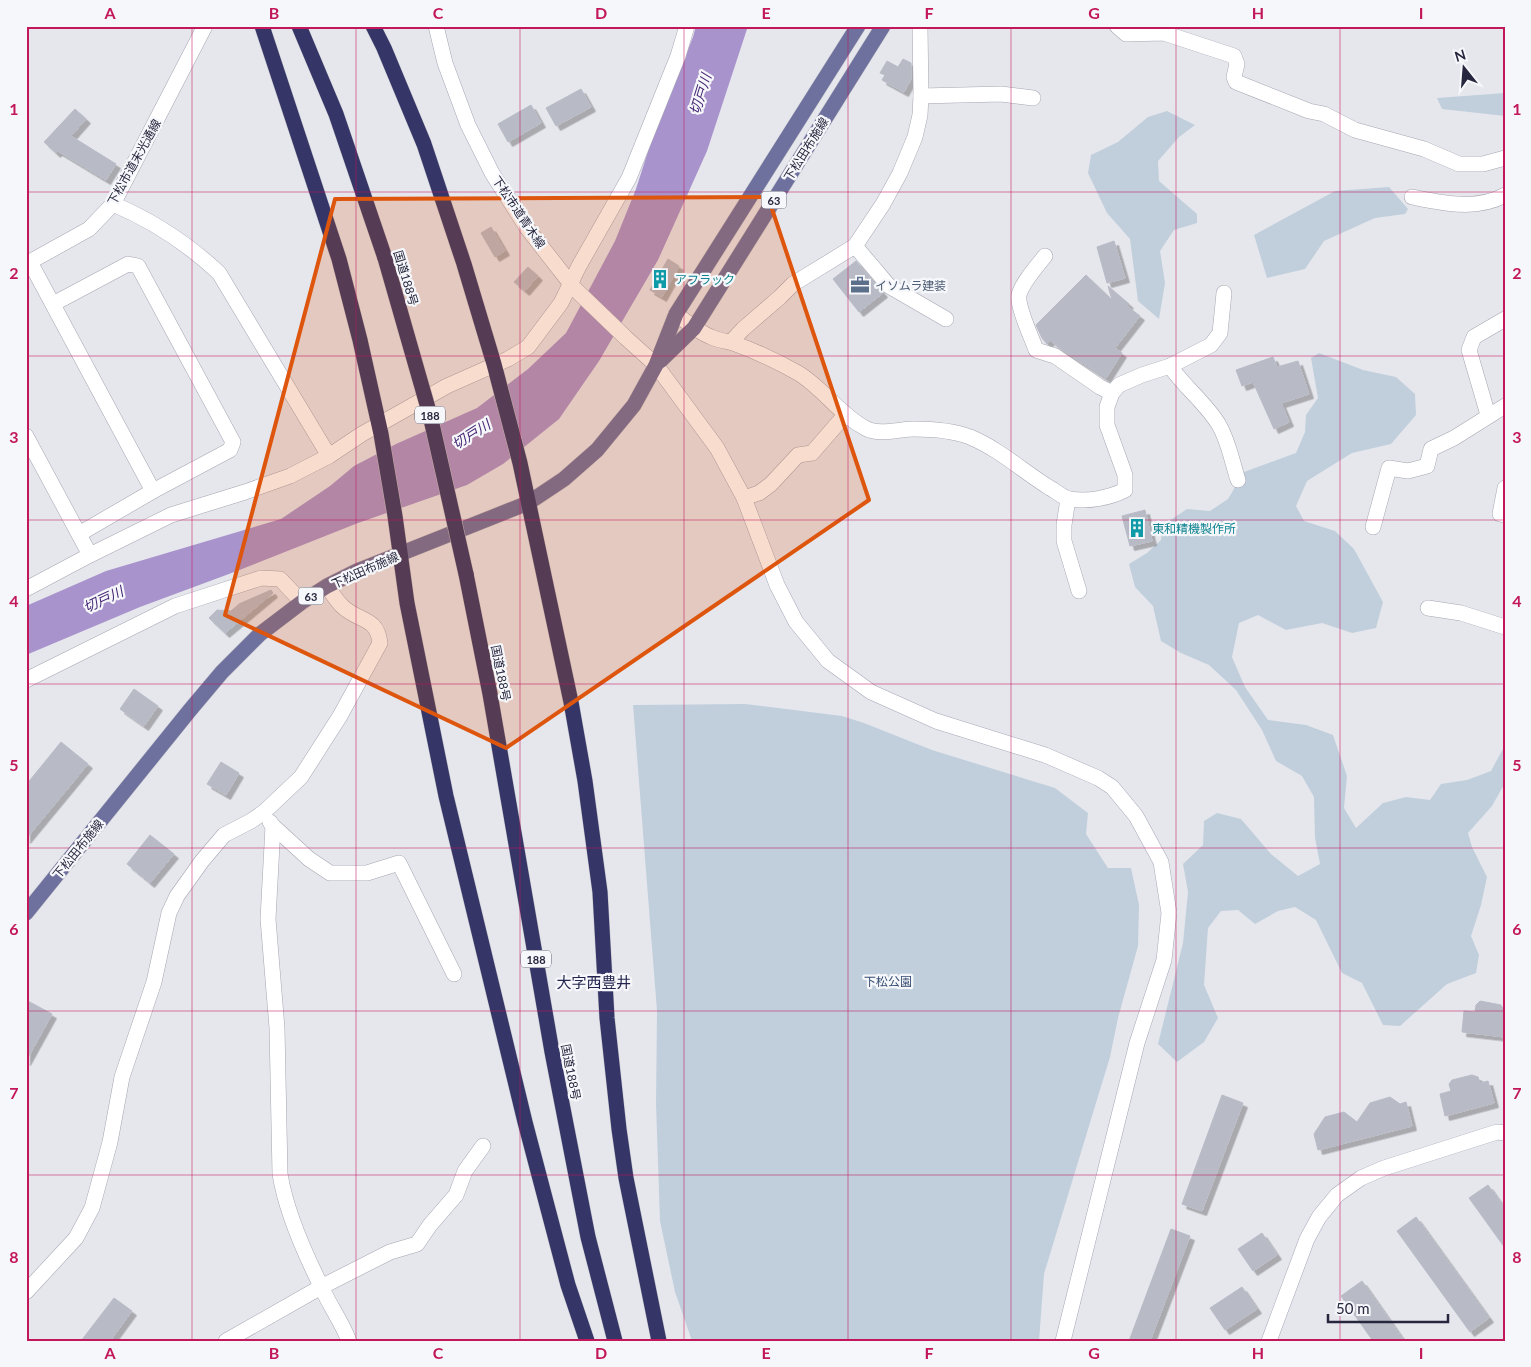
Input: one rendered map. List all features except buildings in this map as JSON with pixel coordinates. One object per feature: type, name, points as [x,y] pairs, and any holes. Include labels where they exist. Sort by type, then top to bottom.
[{"type":"highway","points":[[262,26],[339,259],[360,340],[380,429],[408,603],[446,796],[525,1122],[568,1285],[587,1341]]},
{"type":"highway","name":"国道188号","points":[[299,26],[336,114],[385,258],[430,415],[466,574],[490,694],[558,1081],[588,1237],[615,1341]]},
{"type":"highway","points":[[373,26],[424,144],[496,368],[520,463],[585,781],[600,892],[607,1018],[623,1162],[659,1341]]},
{"type":"main road","name":"下松田布施線","points":[[26,913],[190,710],[222,672],[260,634],[302,602],[327,586],[357,571],[528,504],[564,478],[596,450],[634,405],[656,365],[676,314],[858,26]]},
{"type":"main road","name":"下松田布施線","points":[[656,365],[694,328],[883,26]]},
{"type":"street","name":"下松市道末光通線","points":[[28,263],[89,229],[113,204],[205,26]]},
{"type":"street","name":"下松市道青木線","points":[[436,26],[445,63],[468,125],[492,172],[527,228],[572,285],[656,365],[718,448],[744,498],[777,585],[796,622],[828,661],[871,692],[928,717],[1045,754],[1098,778],[1112,787],[1136,816],[1161,862],[1169,913],[1164,960],[1137,1043],[1063,1341]]},
{"type":"street","points":[[26,589],[172,515],[290,476],[380,429],[447,386],[496,368],[528,347],[572,285],[629,178],[678,56],[687,26]]},
{"type":"street","points":[[731,342],[793,284],[855,246],[883,204],[900,173],[915,137],[920,115],[920,26]]},
{"type":"street","points":[[1117,26],[1126,34],[1164,33],[1234,56],[1237,64],[1234,77],[1236,82],[1309,111],[1324,114],[1355,130],[1424,149],[1459,164],[1483,164],[1505,158]]},
{"type":"street","points":[[921,96],[1001,94],[1033,98]]},
{"type":"street","points":[[1412,197],[1452,205],[1482,203],[1505,195]]},
{"type":"street","points":[[113,204],[132,212],[180,242],[206,260],[220,273],[329,456]]},
{"type":"street","points":[[855,246],[889,286],[946,319]]},
{"type":"street","points":[[1045,256],[1019,294],[1019,303],[1036,350],[1055,356],[1100,387],[1112,393]]},
{"type":"street","points":[[28,263],[53,304],[153,491]]},
{"type":"street","points":[[53,304],[128,264],[138,266],[233,442],[230,450],[153,491],[79,534]]},
{"type":"street","points":[[676,314],[694,328],[710,337],[731,342],[766,356],[799,374],[817,388],[845,415],[867,429],[881,431],[914,429],[946,432],[969,437],[988,446],[1068,499],[1093,499],[1125,490],[1125,475],[1107,425],[1107,407],[1112,393],[1119,384],[1170,366],[1210,345],[1220,333],[1224,293]]},
{"type":"street","points":[[1488,415],[1469,350],[1474,337],[1505,319]]},
{"type":"street","points":[[1170,366],[1195,393],[1219,424],[1238,480]]},
{"type":"street","points":[[1373,527],[1389,468],[1408,472],[1427,466],[1431,449],[1454,438],[1505,406]]},
{"type":"street","points":[[744,498],[759,493],[771,484],[798,455],[812,453],[845,415]]},
{"type":"street","points":[[26,436],[90,555]]},
{"type":"street","points":[[1505,488],[1500,514],[1505,515]]},
{"type":"street","points":[[1068,499],[1064,525],[1064,541],[1079,591]]},
{"type":"street","points":[[26,680],[175,606],[261,578],[280,579],[302,602]]},
{"type":"street","points":[[26,1292],[76,1238],[92,1208],[110,1142],[122,1077],[154,982],[169,912],[177,896],[202,860],[224,835],[264,812],[301,777],[340,716],[380,643],[379,632],[371,623],[351,614],[341,606],[327,586]]},
{"type":"street","points":[[1428,608],[1461,613],[1505,627]]},
{"type":"street","points":[[264,812],[273,826],[310,859],[330,873],[367,873],[399,862],[454,974]]},
{"type":"street","points":[[273,826],[268,888],[268,918],[277,1028],[280,1174],[283,1190],[297,1230],[321,1287],[349,1341]]},
{"type":"street","points":[[1269,1341],[1307,1239],[1319,1217],[1337,1194],[1361,1178],[1384,1168],[1497,1132],[1505,1133]]},
{"type":"street","points":[[226,1341],[321,1287],[390,1252],[416,1244],[456,1195],[465,1171],[482,1146]]},
{"type":"highlighted area","points":[[768,197],[869,500],[506,748],[225,615],[335,199]]},
{"type":"green space","points":[[1505,93],[1505,116],[1442,109],[1437,98]]},
{"type":"green space","points":[[1167,111],[1195,125],[1179,137],[1158,161],[1159,181],[1197,214],[1197,223],[1174,230],[1160,251],[1165,283],[1159,319],[1138,301],[1130,239],[1107,213],[1088,173],[1091,155],[1118,142],[1148,117]]},
{"type":"green space","points":[[1389,187],[1408,209],[1405,214],[1375,218],[1324,241],[1305,269],[1267,278],[1254,235],[1335,191]]},
{"type":"green space","points":[[1319,353],[1363,370],[1396,377],[1415,394],[1416,415],[1391,444],[1352,453],[1307,481],[1296,506],[1304,521],[1335,531],[1354,549],[1383,602],[1376,628],[1352,633],[1322,623],[1286,630],[1258,615],[1239,623],[1232,657],[1245,687],[1268,720],[1306,725],[1333,735],[1347,776],[1344,808],[1356,828],[1383,803],[1406,797],[1430,800],[1441,784],[1467,780],[1491,771],[1505,745],[1505,783],[1492,806],[1468,833],[1472,847],[1487,877],[1481,905],[1471,936],[1479,955],[1476,973],[1447,984],[1400,1026],[1383,1025],[1362,983],[1342,973],[1316,920],[1295,907],[1278,911],[1255,924],[1238,910],[1221,911],[1208,928],[1204,985],[1218,1018],[1204,1042],[1177,1062],[1158,1044],[1183,943],[1188,892],[1183,864],[1203,845],[1204,821],[1217,813],[1241,819],[1271,854],[1298,876],[1320,864],[1315,838],[1314,797],[1302,776],[1276,761],[1262,730],[1236,690],[1209,665],[1181,653],[1161,641],[1153,606],[1135,587],[1129,564],[1147,553],[1161,540],[1163,525],[1187,509],[1210,511],[1228,499],[1244,472],[1296,453],[1305,432],[1306,415],[1318,398],[1311,358]]},
{"type":"green space","name":"下松公園","points":[[745,704],[842,716],[932,750],[1055,788],[1088,813],[1086,834],[1108,868],[1131,868],[1139,905],[1138,946],[1118,1018],[1110,1057],[1044,1274],[1039,1341],[692,1341],[675,1292],[660,1221],[656,1104],[657,1011],[633,705]]},
{"type":"water","name":"切戸川","points":[[696,26],[748,26],[707,151],[658,260],[599,361],[559,419],[503,464],[467,485],[358,523],[140,607],[26,655],[26,606],[106,571],[281,519],[330,486],[354,466],[396,444],[477,408],[528,369],[566,333],[615,241]]},
{"type":"place","name":"アフラック","points":[[660,279]]},
{"type":"place","name":"イソムラ建装","points":[[860,285]]},
{"type":"place","name":"東和精機製作所","points":[[1137,528]]},
{"type":"district","name":"大字西豊井","points":[[594,982]]}]
